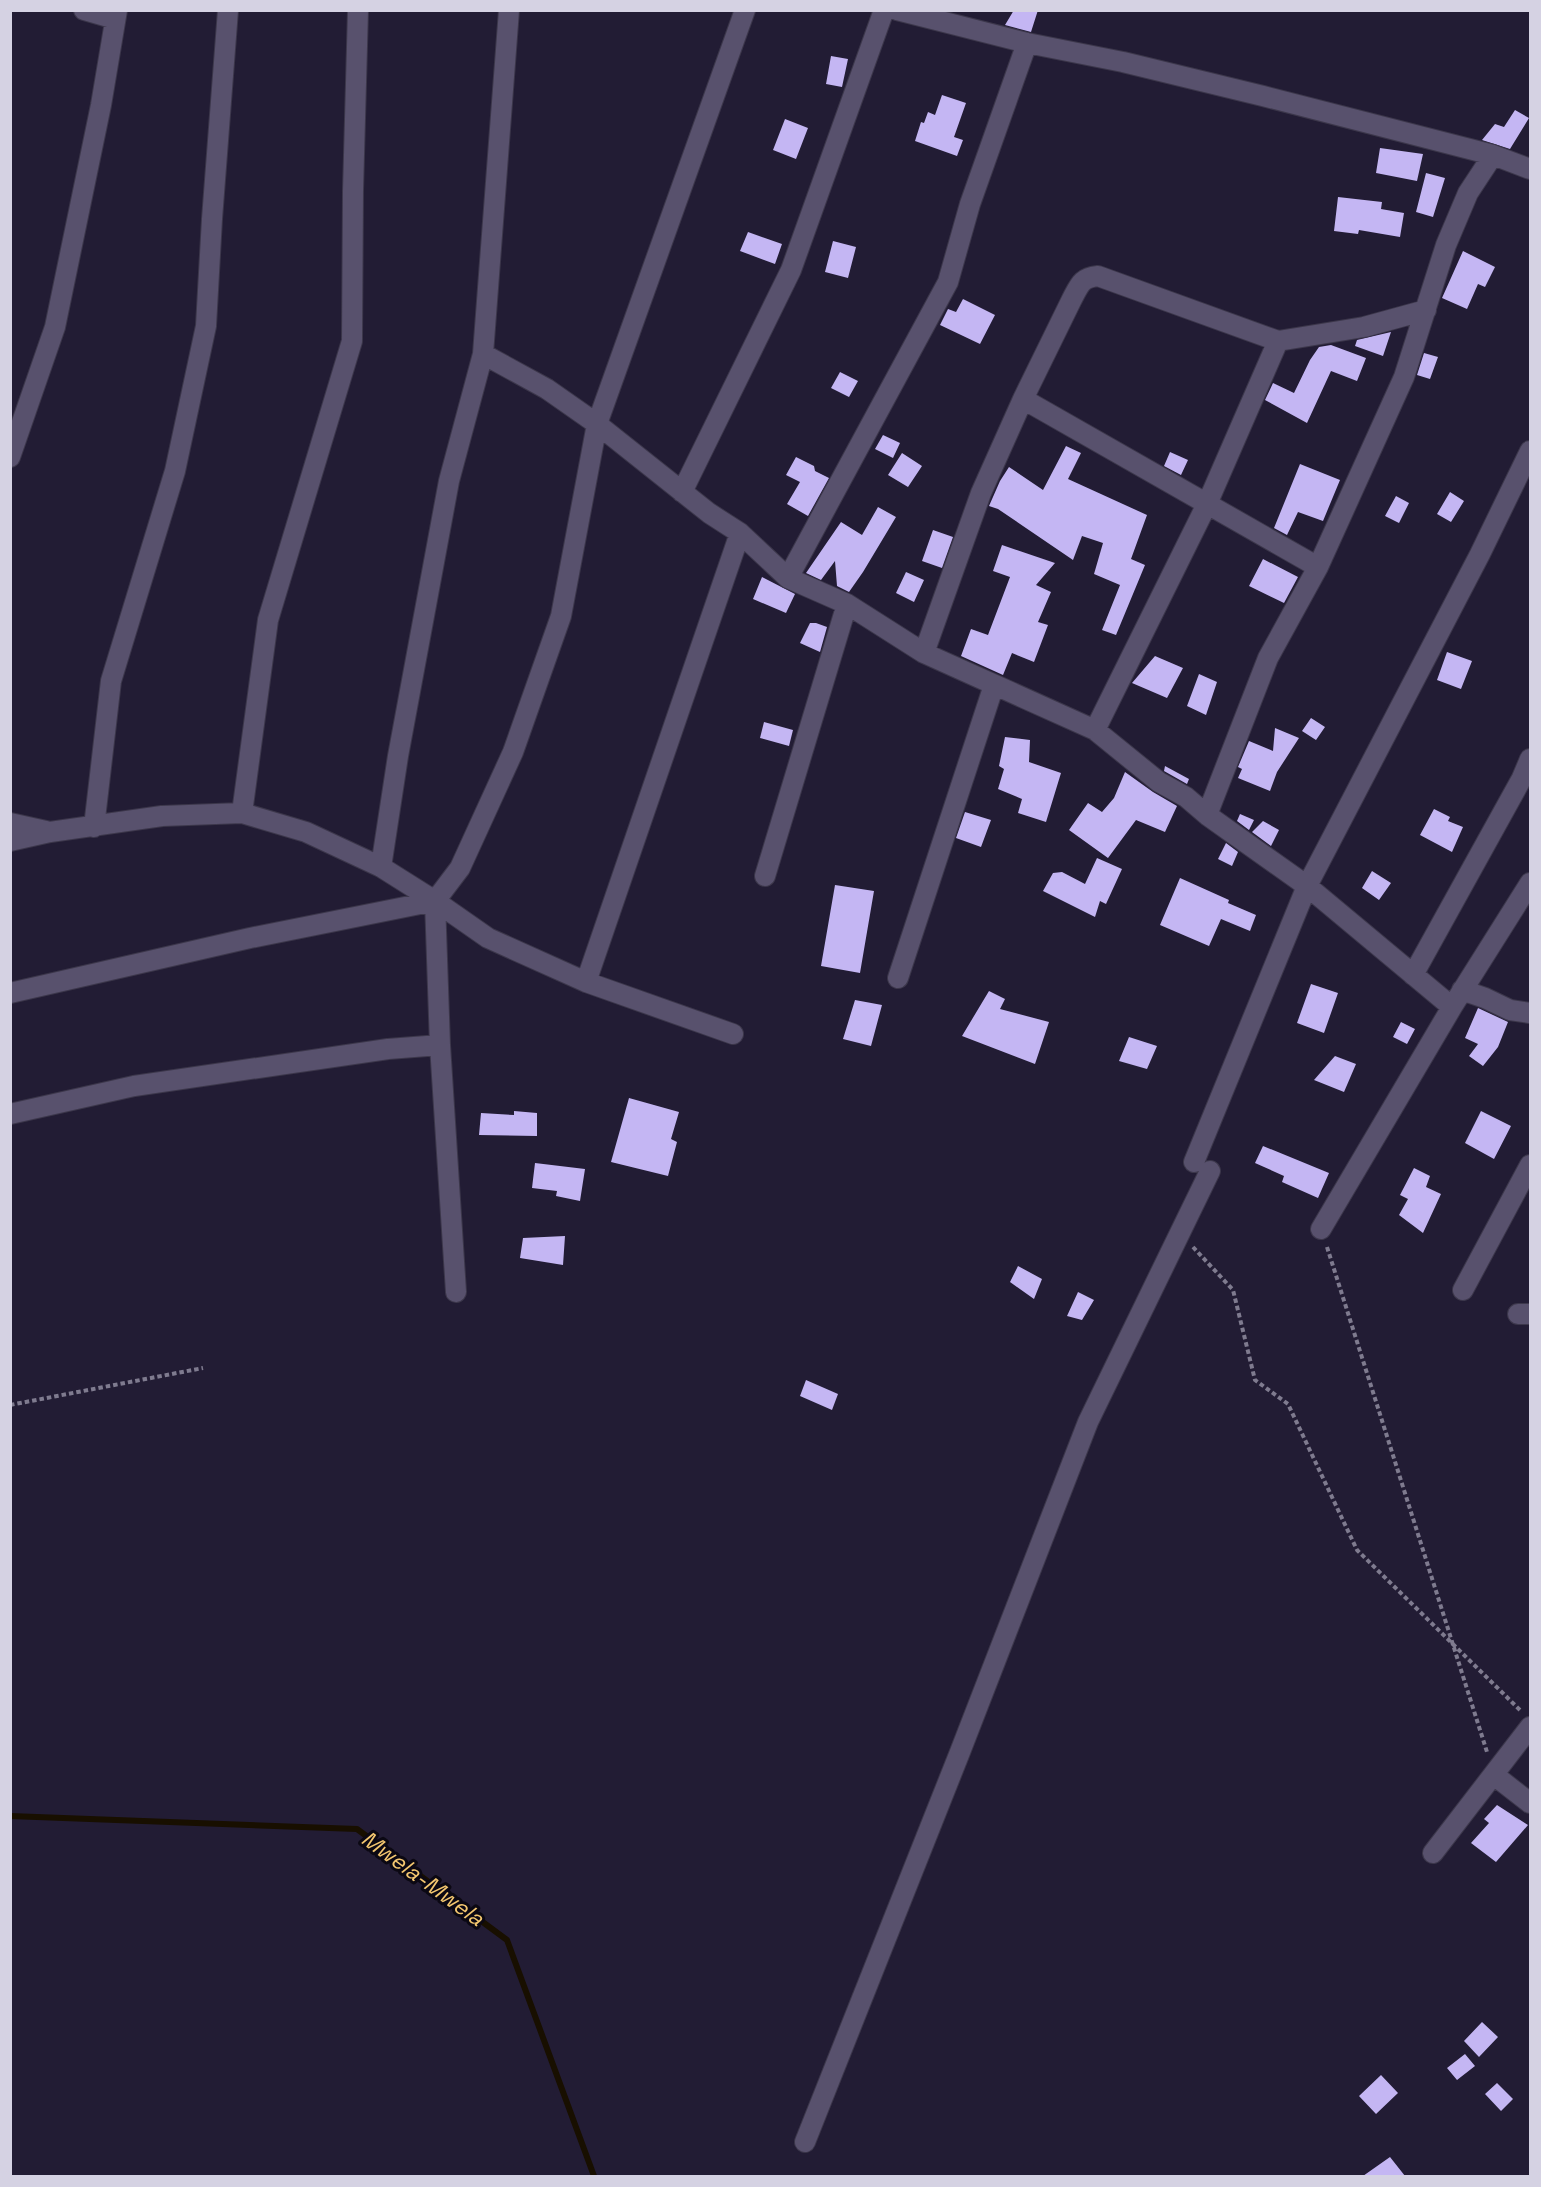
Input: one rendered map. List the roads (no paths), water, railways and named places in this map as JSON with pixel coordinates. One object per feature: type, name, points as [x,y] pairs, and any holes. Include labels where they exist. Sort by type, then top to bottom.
[{"type":"street","points":[[10,457],[55,327],[96,128],[116,15],[84,10]]},
{"type":"street","points":[[94,827],[111,681],[175,471],[206,326],[228,10]]},
{"type":"street","points":[[242,813],[268,620],[352,341],[358,10]]},
{"type":"street","points":[[381,867],[398,756],[449,481],[483,354],[508,10]]},
{"type":"street","points":[[456,1292],[440,1045],[435,901],[460,868],[513,752],[561,615],[597,424],[745,10]]},
{"type":"street","points":[[682,492],[792,270],[884,10]]},
{"type":"street","points":[[897,10],[952,17],[1027,43],[1144,67],[1493,155],[1530,169]]},
{"type":"street","points":[[788,578],[948,282],[970,204],[1027,43]]},
{"type":"street","points":[[1207,815],[1268,658],[1318,567],[1404,377],[1446,245],[1468,193],[1493,155]]},
{"type":"street","points":[[924,653],[981,493],[1023,399],[1079,284],[1087,278],[1098,276],[1278,341],[1364,327],[1426,310]]},
{"type":"street","points":[[1095,730],[1208,504],[1278,341]]},
{"type":"street","points":[[483,354],[547,389],[597,424],[709,513],[740,533],[788,578],[847,604],[924,653],[1095,730],[1159,782],[1186,797],[1207,815],[1307,886],[1452,1007]]},
{"type":"street","points":[[1023,399],[1318,567]]},
{"type":"street","points":[[805,2142],[1088,1422],[1180,1233],[1202,1166],[1307,886],[1480,554],[1530,451]]},
{"type":"street","points":[[586,982],[740,533]]},
{"type":"street","points":[[765,876],[847,604]]},
{"type":"street","points":[[898,978],[994,686]]},
{"type":"street","points":[[1413,975],[1522,778],[1530,759]]},
{"type":"street","points":[[10,841],[50,832],[162,816],[242,813],[306,832],[381,867],[488,938],[586,982],[733,1034]]},
{"type":"street","points":[[10,823],[50,832]]},
{"type":"street","points":[[1322,1229],[1462,990],[1530,883]]},
{"type":"street","points":[[10,993],[250,938],[435,901]]},
{"type":"street","points":[[1462,990],[1485,998],[1510,1011],[1530,1013]]},
{"type":"street","points":[[10,1114],[134,1086],[388,1049],[440,1045]]},
{"type":"street","points":[[1462,1290],[1530,1165]]},
{"type":"street","points":[[1433,1853],[1494,1774],[1527,1720]]},
{"type":"street","points":[[1494,1774],[1530,1803]]},
{"type":"waterway","name":"Mwela-Mwela","points":[[10,1816],[357,1829],[507,1940],[594,2176]]}]
